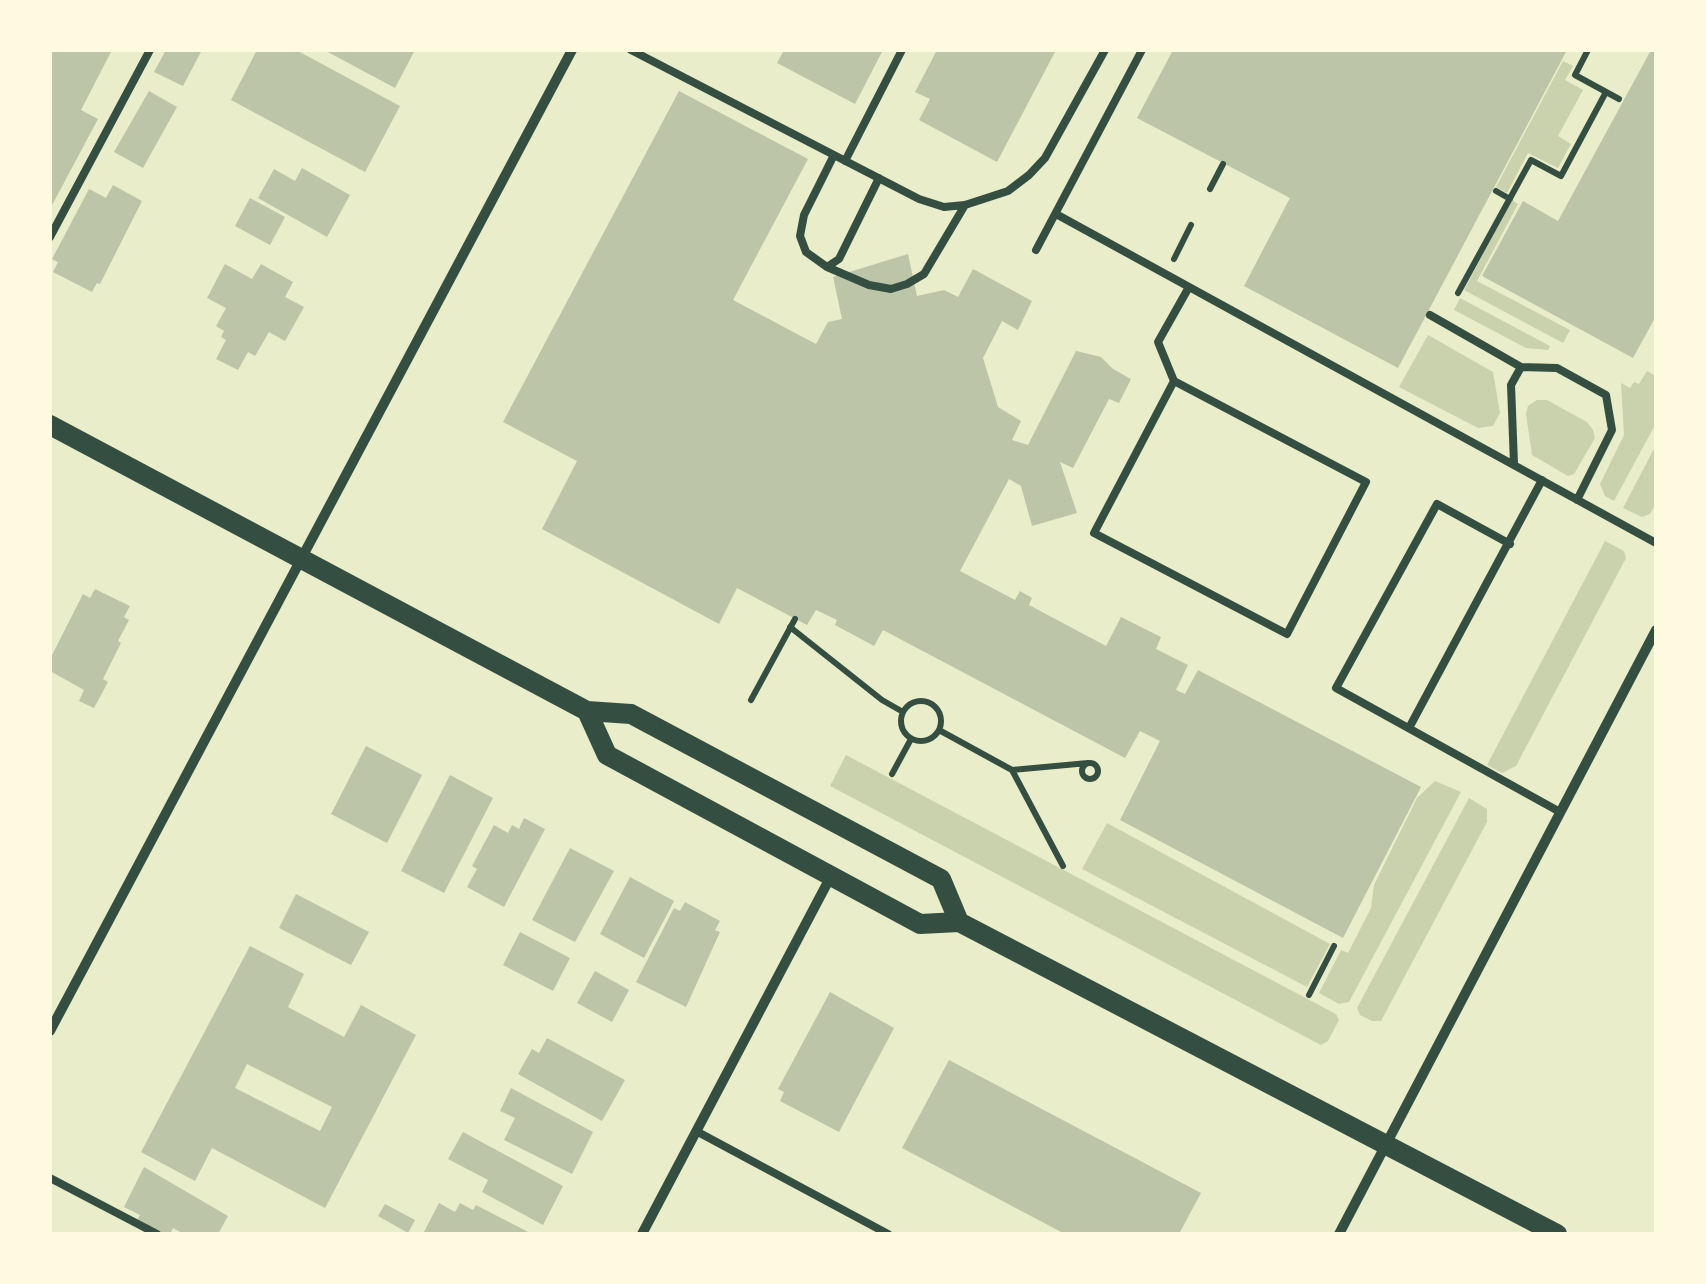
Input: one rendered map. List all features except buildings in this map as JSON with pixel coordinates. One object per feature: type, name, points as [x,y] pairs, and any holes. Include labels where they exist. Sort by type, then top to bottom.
[{"type":"main road","points":[[50,425],[587,711],[631,714],[941,879],[959,922]]},
{"type":"main road","points":[[587,711],[607,755],[920,924],[959,922],[1558,1234]]},
{"type":"street","points":[[50,1031],[572,50]]},
{"type":"street","points":[[1339,1234],[1656,630]]},
{"type":"street","points":[[642,1234],[831,875]]},
{"type":"lane","points":[[50,237],[150,50]]},
{"type":"lane","points":[[632,50],[919,199],[944,207],[965,205],[1008,191],[1045,158],[1105,50]]},
{"type":"lane","points":[[844,161],[902,50]]},
{"type":"lane","points":[[1036,250],[1142,50]]},
{"type":"lane","points":[[834,155],[804,215],[800,236],[806,252],[869,285],[891,288],[924,274],[965,205]]},
{"type":"lane","points":[[827,266],[838,260],[879,178]]},
{"type":"lane","points":[[1056,214],[1656,543]]},
{"type":"lane","points":[[1174,382],[1094,533],[1287,634],[1366,482],[1174,382],[1158,342],[1188,287]]},
{"type":"lane","points":[[1430,315],[1521,367],[1557,368],[1606,394],[1612,430],[1577,500]]},
{"type":"lane","points":[[1514,465],[1511,385],[1521,367]]},
{"type":"lane","points":[[1410,728],[1542,480]]},
{"type":"lane","points":[[1510,544],[1437,504],[1336,688],[1560,812]]},
{"type":"lane","points":[[696,1132],[888,1234]]},
{"type":"lane","points":[[50,1178],[157,1234]]},
{"type":"path","points":[[1588,50],[1575,75],[1618,99]]},
{"type":"path","points":[[1458,292],[1531,160],[1562,176],[1606,92]]},
{"type":"path","points":[[1210,189],[1223,164]]},
{"type":"path","points":[[1496,191],[1510,199]]},
{"type":"path","points":[[1171,265],[1191,225]]},
{"type":"path","points":[[752,700],[793,623],[882,700],[902,712]]},
{"type":"path","points":[[916,702],[929,702],[940,716],[939,730],[929,740],[911,739],[901,727],[902,712],[916,702]]},
{"type":"path","points":[[939,730],[1012,770],[1063,866]]},
{"type":"path","points":[[892,774],[911,739]]},
{"type":"path","points":[[1012,770],[1088,763]]},
{"type":"path","points":[[1309,995],[1334,946]]},
{"type":"green space","points":[[1563,61],[1573,66],[1565,80],[1583,90],[1558,136],[1571,144],[1558,168],[1528,153],[1507,193],[1496,187]]},
{"type":"green space","points":[[1512,200],[1518,204],[1477,281],[1570,330],[1563,343],[1464,290]]},
{"type":"green space","points":[[1460,298],[1550,346],[1548,350],[1526,348],[1454,310]]},
{"type":"green space","points":[[1428,335],[1493,372],[1500,413],[1493,426],[1478,428],[1399,387]]},
{"type":"green space","points":[[1647,371],[1656,376],[1656,423],[1614,501],[1605,496],[1600,484],[1624,435],[1621,383],[1630,388],[1634,382],[1639,384]]},
{"type":"green space","points":[[1537,400],[1547,400],[1587,422],[1593,430],[1595,438],[1574,474],[1568,476],[1532,455],[1526,414],[1528,406]]},
{"type":"green space","points":[[1656,445],[1656,503],[1650,514],[1642,517],[1623,508]]},
{"type":"green space","points":[[1605,541],[1624,551],[1626,558],[1516,766],[1502,773],[1487,765]]},
{"type":"green space","points":[[846,755],[1336,1014],[1339,1020],[1328,1041],[1321,1045],[830,786]]},
{"type":"green space","points":[[1435,781],[1461,792],[1349,1002],[1339,1004],[1319,993],[1341,950],[1348,953],[1371,908],[1374,885],[1417,798]]},
{"type":"green space","points":[[1469,798],[1487,809],[1487,822],[1381,1021],[1372,1021],[1360,1015],[1357,1008]]},
{"type":"green space","points":[[1107,823],[1330,944],[1307,987],[1082,869]]}]
